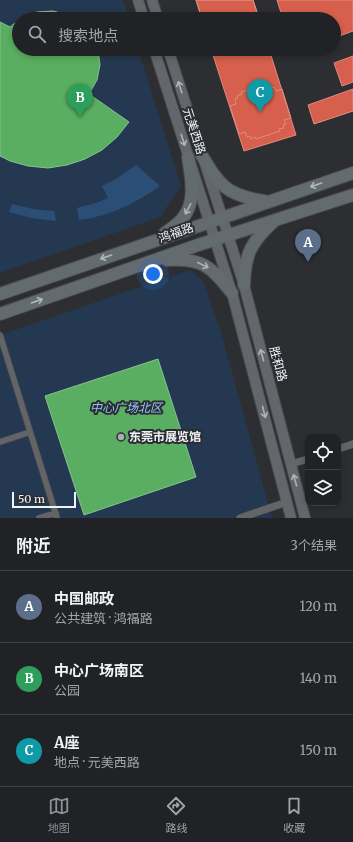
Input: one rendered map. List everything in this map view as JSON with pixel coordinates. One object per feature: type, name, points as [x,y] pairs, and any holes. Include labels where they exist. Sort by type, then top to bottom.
[{"type":"main road","points":[[138,0],[142,12]]},
{"type":"main road","points":[[152,0],[156,12]]},
{"type":"main road","name":"元美西路","points":[[156,56],[209,221]]},
{"type":"main road","name":"元美西路","points":[[170,56],[222,217]]},
{"type":"main road","points":[[201,154],[214,176],[231,192],[242,198],[267,202]]},
{"type":"main road","points":[[142,244],[165,232],[182,219],[192,202],[192,184],[188,157]]},
{"type":"main road","name":"鸿福路","points":[[0,294],[353,172]]},
{"type":"main road","name":"鸿福路","points":[[0,314],[215,239],[353,195]]},
{"type":"main road","name":"胜和路","points":[[222,217],[244,285],[305,518]]},
{"type":"main road","points":[[244,285],[245,264],[254,240],[276,220]]},
{"type":"main road","points":[[209,221],[232,293],[292,518]]},
{"type":"main road","points":[[151,261],[186,259],[205,264],[217,274],[232,293]]},
{"type":"street","points":[[0,335],[56,515],[40,518]]},
{"type":"street","points":[[0,442],[30,432]]},
{"type":"street","points":[[341,448],[353,444]]},
{"type":"street","points":[[291,464],[305,459]]},
{"type":"street","points":[[240,518],[287,502]]},
{"type":"green space","points":[[0,0],[123,0],[127,12],[12,12],[12,56],[140,56],[181,186],[160,217],[0,273]]},
{"type":"green space","name":"中心广场北区","points":[[190,270],[203,281],[221,332],[272,518],[0,518],[0,335]]},
{"type":"shaded area","points":[[136,165],[160,186],[132,204],[101,216],[79,220],[77,208],[108,198],[102,186],[116,179]]},
{"type":"shaded area","points":[[12,204],[33,209],[54,211],[56,221],[31,218],[9,212]]},
{"type":"building: 商业","points":[[196,0],[253,0],[257,12],[200,12]]},
{"type":"building: 商业","points":[[196,0],[253,0],[257,12],[200,12]]},
{"type":"building: 商业","points":[[277,0],[353,0],[353,31],[341,35],[341,12],[281,12]]},
{"type":"building: 商业","points":[[213,56],[271,56],[296,135],[244,151]]},
{"type":"building: 商业","points":[[353,56],[353,82],[342,86],[334,63]]},
{"type":"building: 商业","points":[[265,85],[265,87],[270,85],[271,88],[274,87],[276,91],[282,89],[291,118],[284,120],[286,124],[283,125],[284,128],[279,129],[280,131],[256,139],[255,137],[251,139],[250,136],[247,137],[245,132],[239,134],[230,106],[236,104],[235,99],[238,98],[237,96],[242,94],[241,92]]},
{"type":"building: 商业","points":[[353,89],[353,111],[314,124],[308,105]]},
{"type":"building: 公共","points":[[0,22],[10,27],[12,25],[12,56],[99,56],[100,65],[97,80],[89,94],[129,122],[117,137],[102,150],[85,159],[67,165],[48,168],[28,166],[10,161],[0,156]]},
{"type":"building: 公共","name":"东莞市展览馆","points":[[158,359],[196,477],[84,515],[45,396]]},
{"type":"place","name":"A座","points":[[260,112]]},
{"type":"place","name":"中心广场南区","points":[[80,117]]},
{"type":"place","name":"中国邮政","points":[[308,262]]},
{"type":"place","name":"东莞市展览馆","points":[[121,437]]}]
